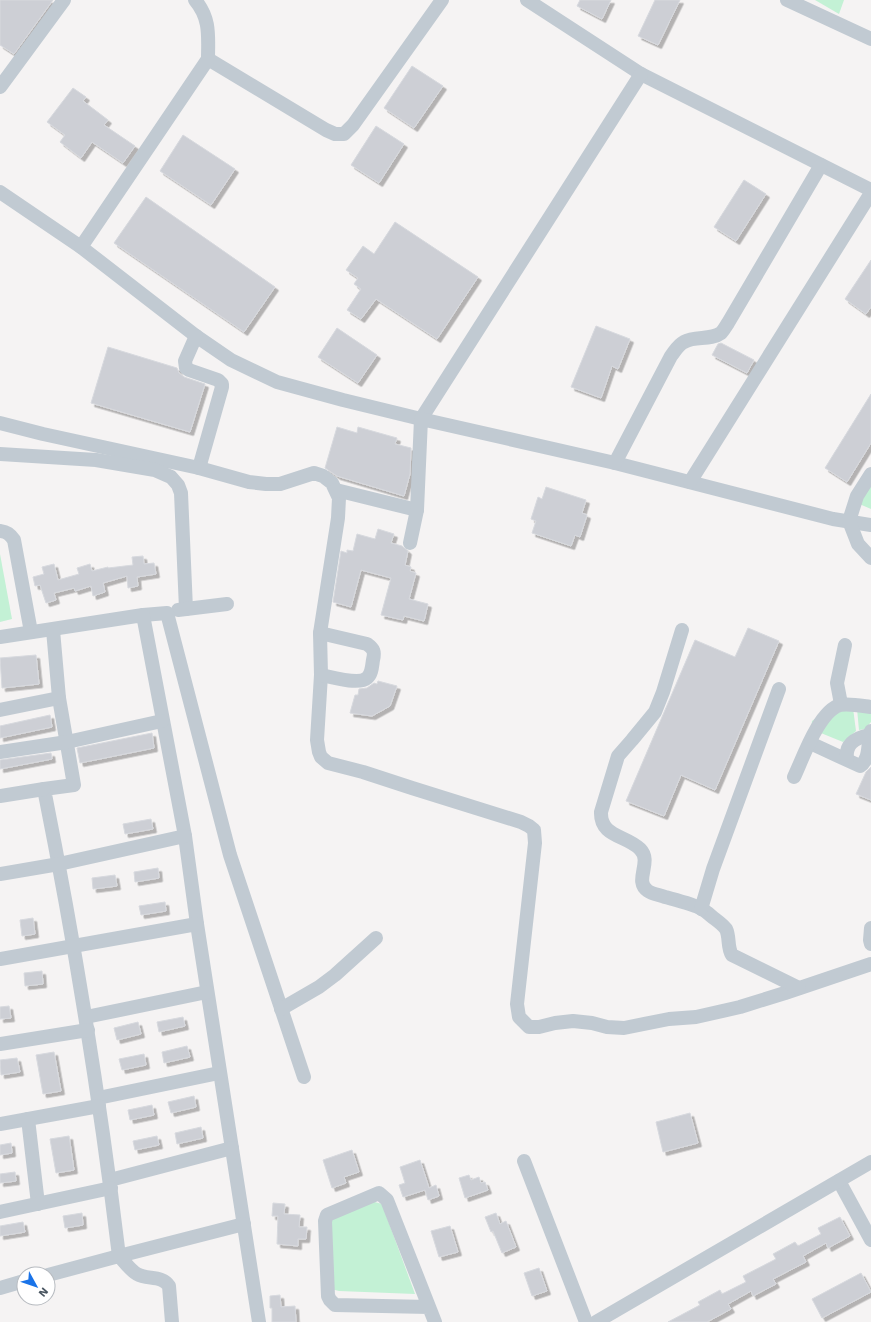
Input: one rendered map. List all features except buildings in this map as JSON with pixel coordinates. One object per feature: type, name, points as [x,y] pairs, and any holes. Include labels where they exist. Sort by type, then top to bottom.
[{"type":"lane","points":[[0,87],[64,0]]},
{"type":"lane","points":[[81,247],[208,60],[208,26],[201,7],[195,0]]},
{"type":"lane","points":[[208,60],[326,130],[335,134],[344,134],[353,125],[442,0]]},
{"type":"lane","points":[[527,0],[641,74],[871,191],[690,482]]},
{"type":"lane","points":[[794,1],[871,39]]},
{"type":"lane","points":[[410,543],[417,510],[421,419],[641,74]]},
{"type":"lane","points":[[615,463],[671,356],[684,341],[711,338],[720,333],[728,323],[820,165]]},
{"type":"lane","points":[[0,192],[81,247],[196,336],[231,360],[277,382],[421,419],[615,463],[833,519],[871,525]]},
{"type":"lane","points":[[196,336],[185,361],[186,368],[218,380],[222,384],[199,468]]},
{"type":"lane","points":[[0,422],[43,434],[199,468],[249,482],[280,484],[314,473],[323,476],[332,483],[339,498],[338,518],[320,633],[321,676],[317,740],[319,752],[321,757],[328,763],[363,772],[521,822],[534,830],[535,843],[517,1004],[519,1017],[529,1027],[539,1028],[555,1023],[573,1021],[592,1023],[607,1027],[624,1028],[669,1019],[696,1017],[740,1007],[871,964]]},
{"type":"lane","points":[[0,454],[96,460],[155,470],[171,477],[178,485],[181,492],[186,609]]},
{"type":"lane","points":[[871,474],[857,496],[849,521],[858,544],[871,558]]},
{"type":"lane","points":[[336,490],[417,510]]},
{"type":"lane","points":[[0,532],[7,532],[14,540],[31,632]]},
{"type":"lane","points":[[0,637],[227,604]]},
{"type":"lane","points":[[167,613],[230,855],[304,1077]]},
{"type":"lane","points":[[143,615],[185,836],[219,1073],[259,1322]]},
{"type":"lane","points":[[0,796],[74,785],[68,742],[59,698],[53,630]]},
{"type":"lane","points":[[682,630],[663,692],[655,712],[618,756],[601,812],[600,820],[610,832],[635,846],[644,854],[645,860],[642,884],[648,891],[701,909],[723,925],[728,936],[728,947],[732,955],[799,988]]},
{"type":"lane","points":[[320,633],[367,644],[372,647],[375,652],[371,673],[367,678],[361,681],[321,676]]},
{"type":"lane","points":[[841,704],[837,683],[845,645]]},
{"type":"lane","points":[[701,909],[713,869],[779,688]]},
{"type":"lane","points":[[0,710],[59,698]]},
{"type":"lane","points":[[794,777],[823,718],[831,709],[841,704],[871,707]]},
{"type":"lane","points":[[0,752],[68,742],[162,721]]},
{"type":"lane","points":[[810,743],[860,766],[864,764],[866,758],[870,733],[862,736],[850,744],[846,751],[847,759]]},
{"type":"lane","points":[[44,789],[87,1023],[120,1256],[131,1270],[138,1275],[163,1280],[167,1283],[169,1286],[172,1322]]},
{"type":"lane","points":[[0,874],[59,864],[185,836]]},
{"type":"lane","points":[[0,959],[197,924]]},
{"type":"lane","points":[[871,928],[871,944]]},
{"type":"lane","points":[[281,1009],[319,987],[335,975],[376,938]]},
{"type":"lane","points":[[0,1044],[207,992]]},
{"type":"lane","points":[[0,1124],[28,1119],[219,1073]]},
{"type":"lane","points":[[28,1119],[38,1204]]},
{"type":"lane","points":[[0,1212],[38,1204],[232,1148]]},
{"type":"lane","points":[[524,1161],[586,1322]]},
{"type":"lane","points":[[596,1322],[871,1162]]},
{"type":"lane","points":[[839,1181],[871,1240]]},
{"type":"lane","points":[[429,1308],[335,1305],[332,1303],[328,1296],[325,1222],[327,1215],[379,1193],[387,1200],[435,1322]]},
{"type":"lane","points":[[56,1273],[244,1224]]},
{"type":"lane","points":[[0,1288],[16,1283]]},
{"type":"green space","points":[[815,0],[844,0],[839,14]]},
{"type":"green space","points":[[871,482],[871,509],[857,503]]},
{"type":"green space","points":[[0,554],[12,619],[0,622]]},
{"type":"green space","points":[[853,708],[856,731],[843,742],[811,729],[812,721],[825,712]]},
{"type":"green space","points":[[857,709],[871,710],[871,722],[865,729],[859,730]]},
{"type":"green space","points":[[371,1201],[382,1204],[415,1294],[339,1291],[331,1289],[325,1221]]}]
